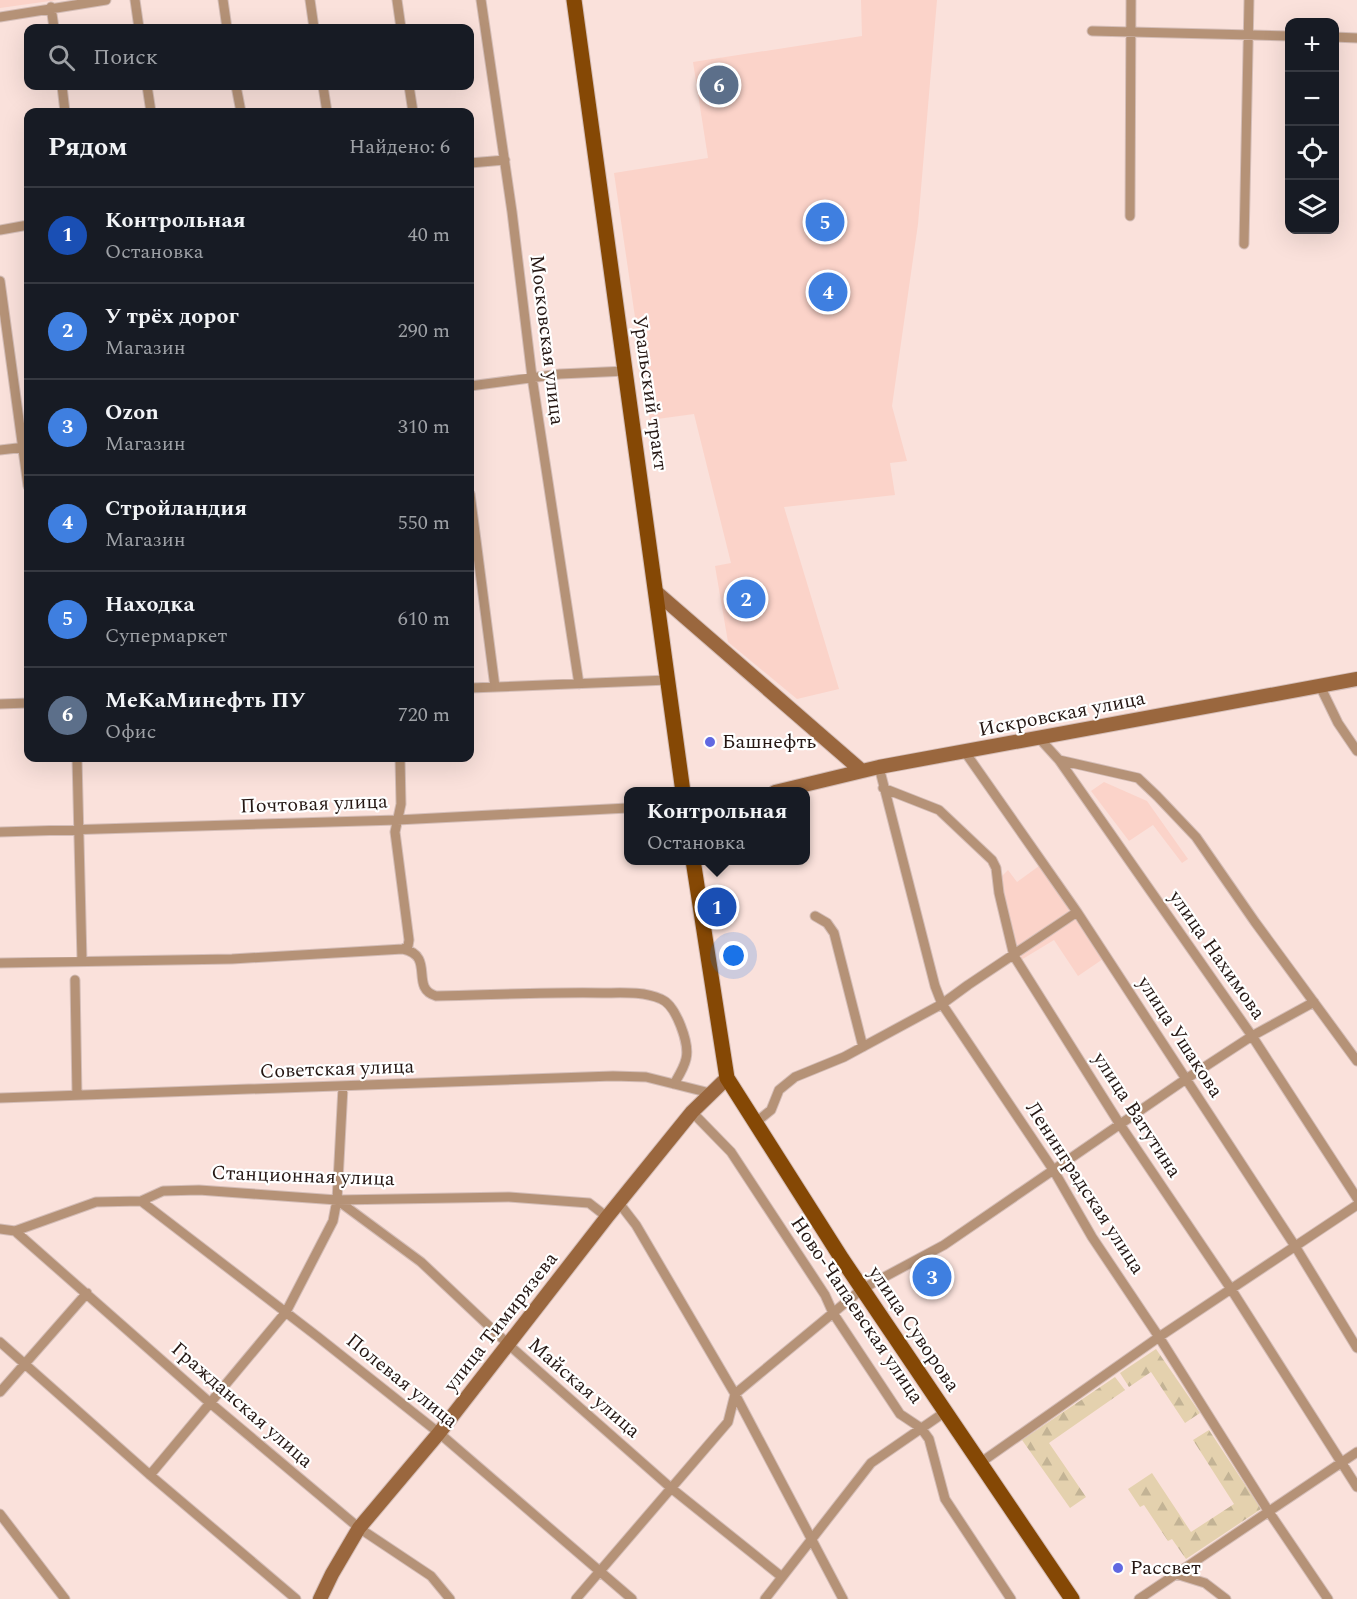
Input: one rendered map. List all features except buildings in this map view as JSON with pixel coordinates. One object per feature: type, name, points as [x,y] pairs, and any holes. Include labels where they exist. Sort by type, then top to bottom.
[{"type":"main road","name":"Уральский тракт","points":[[574,0],[682,787]]},
{"type":"main road","points":[[656,592],[862,771]]},
{"type":"main road","name":"Искровская улица","points":[[796,787],[879,767],[1357,679]]},
{"type":"main road","points":[[694,865],[727,1078]]},
{"type":"main road","name":"улица Тимирязева","points":[[321,1599],[358,1528],[509,1346],[607,1217],[692,1112],[727,1078]]},
{"type":"main road","name":"улица Суворова","points":[[727,1078],[862,1289],[1072,1599]]},
{"type":"street","points":[[0,17],[106,0]]},
{"type":"street","points":[[135,0],[138,24]]},
{"type":"street","points":[[223,0],[226,24]]},
{"type":"street","points":[[310,0],[313,24]]},
{"type":"street","points":[[397,0],[400,24]]},
{"type":"street","name":"Московская улица","points":[[481,0],[505,160],[532,378],[579,684]]},
{"type":"street","points":[[1130,216],[1131,0]]},
{"type":"street","points":[[1244,243],[1249,0]]},
{"type":"street","points":[[51,7],[53,24]]},
{"type":"street","points":[[1092,31],[1285,36]]},
{"type":"street","points":[[1339,37],[1357,38]]},
{"type":"street","points":[[62,90],[65,108]]},
{"type":"street","points":[[148,90],[150,108]]},
{"type":"street","points":[[237,90],[240,108]]},
{"type":"street","points":[[324,90],[326,108]]},
{"type":"street","points":[[410,90],[412,108]]},
{"type":"street","points":[[474,164],[505,160]]},
{"type":"street","points":[[0,230],[24,226]]},
{"type":"street","points":[[0,281],[24,434]]},
{"type":"street","points":[[474,385],[560,374],[626,371]]},
{"type":"street","points":[[0,450],[24,447]]},
{"type":"street","points":[[474,525],[495,687]]},
{"type":"street","points":[[474,688],[668,680]]},
{"type":"street","points":[[1320,686],[1338,723],[1357,751]]},
{"type":"street","points":[[0,704],[24,703]]},
{"type":"street","name":"улица Нахимова","points":[[1039,738],[1059,760],[1252,1036],[1357,1198]]},
{"type":"street","name":"улица Ушакова","points":[[965,752],[1077,912],[1295,1246],[1357,1348]]},
{"type":"street","points":[[1059,760],[1138,777],[1196,837],[1357,1061]]},
{"type":"street","points":[[77,762],[82,961]]},
{"type":"street","points":[[400,762],[401,804],[394,832],[409,940],[408,946],[403,949]]},
{"type":"street","name":"Ленинградская улица","points":[[879,767],[935,986],[942,1004],[1054,1171],[1092,1237],[1159,1336],[1269,1512],[1328,1599]]},
{"type":"street","name":"улица Ватутина","points":[[883,788],[939,810],[992,860],[996,868],[999,893],[1014,956],[1119,1123],[1230,1289],[1357,1487]]},
{"type":"street","name":"Почтовая улица","points":[[0,832],[397,820],[624,808]]},
{"type":"street","points":[[755,1123],[771,1110],[779,1090],[795,1077],[844,1057],[942,1004],[1077,912]]},
{"type":"street","points":[[815,916],[827,923],[834,933],[863,1047]]},
{"type":"street","points":[[0,963],[232,959],[403,949],[414,952],[419,957],[425,989],[430,995],[545,992],[638,994],[662,999],[673,1007],[686,1050],[686,1059],[674,1084]]},
{"type":"street","points":[[75,980],[77,1095]]},
{"type":"street","points":[[576,1599],[728,1422],[735,1394],[862,1289],[944,1245],[1054,1171],[1119,1123],[1252,1036],[1314,1002]]},
{"type":"street","name":"Советская улица","points":[[0,1098],[613,1076],[646,1077],[710,1093]]},
{"type":"street","points":[[150,1475],[286,1312],[333,1221],[337,1200],[343,1087]]},
{"type":"street","name":"Ново-Чапаевская улица","points":[[692,1112],[731,1152],[900,1414],[921,1428],[928,1439],[945,1499],[1011,1599]]},
{"type":"street","name":"Станционная улица","points":[[0,1229],[15,1231],[96,1202],[141,1200],[163,1191],[199,1190],[337,1200],[509,1197],[589,1203],[607,1217]]},
{"type":"street","name":"Полевая улица","points":[[141,1200],[439,1433],[632,1599]]},
{"type":"street","name":"Майская улица","points":[[337,1200],[421,1262],[509,1346],[671,1488],[782,1577]]},
{"type":"street","points":[[619,1203],[636,1225],[735,1394],[843,1599]]},
{"type":"street","points":[[980,1463],[1159,1336],[1357,1205]]},
{"type":"street","name":"Гражданская улица","points":[[15,1231],[209,1402],[358,1528],[431,1576],[450,1599]]},
{"type":"street","points":[[0,1392],[87,1293]]},
{"type":"street","points":[[0,1342],[150,1475],[296,1599]]},
{"type":"street","points":[[765,1599],[871,1463],[945,1412]]},
{"type":"street","points":[[1139,1599],[1357,1452]]},
{"type":"street","points":[[0,1514],[65,1599]]},
{"type":"street","points":[[1176,1574],[1205,1583],[1226,1599]]},
{"type":"shaded area","points":[[0,0],[57,0],[0,8]]},
{"type":"shaded area","points":[[861,0],[937,0],[918,224],[892,406],[907,461],[890,463],[895,495],[784,507],[839,689],[797,699],[728,642],[715,566],[731,563],[694,414],[650,420],[614,173],[708,158],[693,62],[862,36]]},
{"type":"shaded area","points":[[1104,782],[1147,801],[1188,859],[1182,863],[1153,825],[1129,841],[1091,791]]},
{"type":"shaded area","points":[[1039,866],[1103,959],[1078,976],[1054,940],[1021,960],[1017,954],[1000,878],[1008,870],[1017,882]]},
{"type":"green space","points":[[1156,1349],[1200,1413],[1185,1423],[1151,1372],[1129,1387],[1120,1373]]},
{"type":"green space","points":[[1115,1377],[1125,1390],[1049,1443],[1086,1497],[1070,1508],[1022,1440]]},
{"type":"green space","points":[[1209,1430],[1261,1509],[1186,1559],[1172,1539],[1168,1541],[1144,1505],[1140,1507],[1128,1489],[1152,1473],[1191,1532],[1234,1504],[1193,1440]]},
{"type":"place","name":"МеКаМинефть ПУ","points":[[719,85]]},
{"type":"place","name":"Находка","points":[[825,222]]},
{"type":"place","name":"Стройландия","points":[[828,292]]},
{"type":"place","name":"У трёх дорог","points":[[746,599]]},
{"type":"place","name":"Башнефть","points":[[710,742]]},
{"type":"place","name":"Контрольная","points":[[717,907]]},
{"type":"place","name":"Ozon","points":[[932,1277]]},
{"type":"place","name":"Рассвет","points":[[1118,1568]]}]
